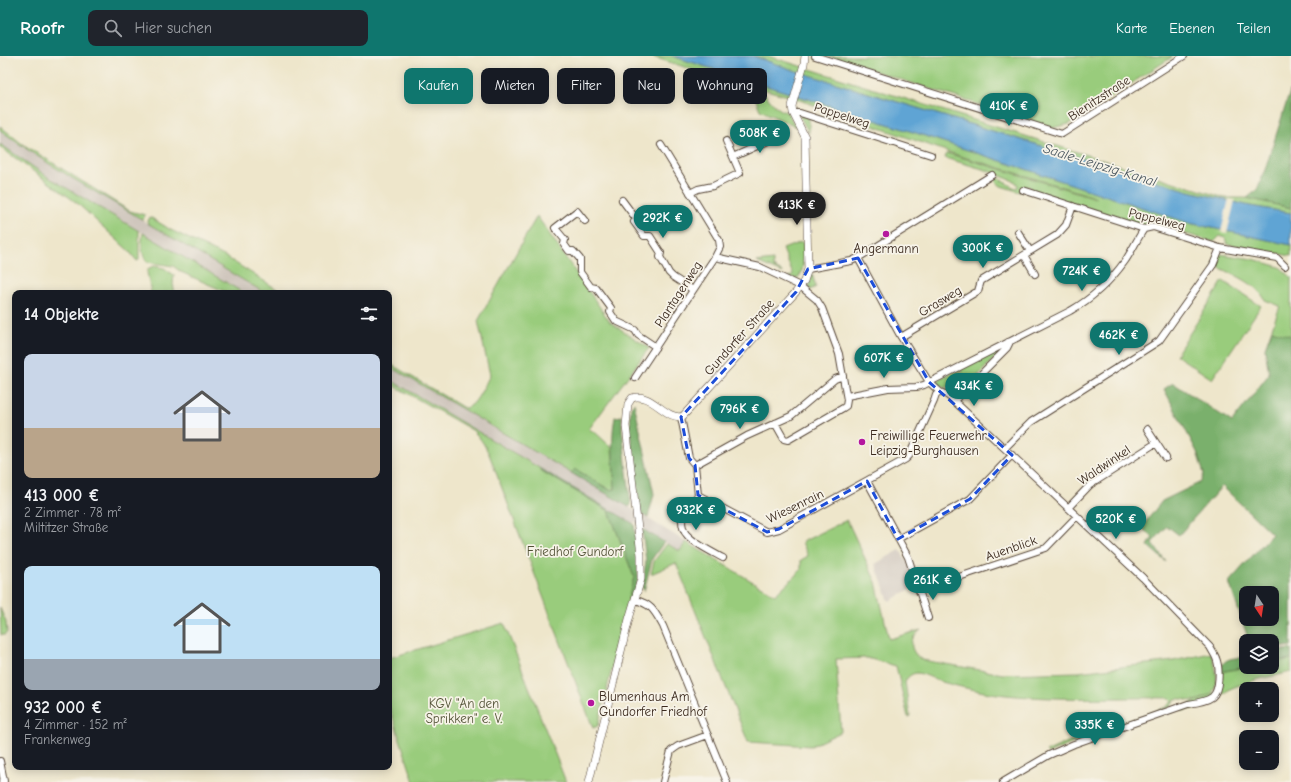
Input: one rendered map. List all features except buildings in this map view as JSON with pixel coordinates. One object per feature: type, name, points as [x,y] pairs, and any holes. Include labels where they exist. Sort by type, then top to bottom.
[{"type":"street","points":[[805,56],[792,106],[793,113],[805,137],[807,272],[858,258],[992,175]]},
{"type":"street","name":"Bienitzstraße","points":[[815,56],[1062,134],[1184,56]]},
{"type":"street","name":"Pappelweg","points":[[793,113],[800,113],[931,155]]},
{"type":"street","points":[[733,157],[779,136]]},
{"type":"street","points":[[690,193],[698,189],[713,186],[740,173],[726,141]]},
{"type":"street","points":[[661,145],[719,240],[720,247],[715,257]]},
{"type":"street","name":"Pappelweg","points":[[1023,190],[1144,229],[1153,227],[1220,248],[1277,258],[1285,266]]},
{"type":"street","points":[[622,200],[637,220],[634,222],[644,236],[650,236],[662,253],[660,257],[669,273],[693,290]]},
{"type":"street","name":"Grasweg","points":[[901,337],[978,291],[981,281],[1061,231],[1066,224],[1073,206]]},
{"type":"street","points":[[585,221],[577,211],[555,228],[565,240],[564,244],[569,251],[573,251],[580,259],[580,272],[591,287],[596,288],[611,308],[610,312],[616,320],[635,330],[638,335],[656,347]]},
{"type":"street","points":[[775,423],[784,439],[788,440],[843,408],[847,403],[847,396],[888,388],[916,387],[929,382],[1070,311],[1091,297],[1110,279],[1125,261],[1144,229]]},
{"type":"street","points":[[1018,232],[1030,251]]},
{"type":"street","points":[[1005,448],[1031,422],[1159,341],[1213,265],[1220,248]]},
{"type":"street","points":[[1024,255],[1035,274]]},
{"type":"street","name":"Plantagenweg","points":[[635,378],[715,257],[760,267],[808,291],[819,303],[840,354],[847,396]]},
{"type":"street","points":[[858,258],[901,337],[929,382],[954,402],[1005,448],[1143,578],[1210,647],[1217,659],[1218,683],[1216,694],[1208,700],[1188,704],[1074,744],[1049,755],[1003,782]]},
{"type":"street","name":"Gundorfer Straße","points":[[681,417],[685,415],[800,286],[807,272]]},
{"type":"street","points":[[954,402],[1007,348],[1009,344],[1008,342]]},
{"type":"street","points":[[695,465],[747,436],[791,416],[835,379],[843,376]]},
{"type":"street","name":"Wiesenrain","points":[[698,495],[767,532],[779,529],[906,459],[909,456],[936,395],[940,392]]},
{"type":"street","points":[[589,782],[627,626],[641,579],[642,570],[626,426],[628,404],[632,398],[636,396],[645,398],[676,417],[681,417],[689,458],[695,465],[698,495],[682,520],[682,524],[686,534],[708,550],[723,558]]},
{"type":"street","points":[[1147,429],[1166,458]]},
{"type":"street","name":"Waldwinkel","points":[[1068,508],[1090,485],[1156,443]]},
{"type":"street","points":[[898,539],[970,499],[1012,455]]},
{"type":"street","points":[[867,481],[908,557],[928,618]]},
{"type":"street","name":"Auenblick","points":[[920,590],[1046,548],[1077,516]]},
{"type":"street","points":[[635,600],[649,606],[663,626],[727,782]]},
{"type":"street","points":[[663,782],[671,751],[678,746],[708,735]]},
{"type":"street","points":[[0,761],[4,782],[2,782]]},
{"type":"highlighted area","points":[[858,258],[929,382],[1012,455],[970,499],[898,539],[867,481],[779,529],[767,532],[698,495],[695,465],[689,458],[681,417],[796,292],[808,269]]},
{"type":"shaded area","points":[[0,130],[56,169],[260,290],[239,290],[48,177],[0,144]]},
{"type":"shaded area","points":[[392,368],[686,542],[680,551],[642,529],[641,526],[634,521],[634,524],[392,381]]},
{"type":"shaded area","points":[[900,550],[908,563],[916,586],[889,601],[875,564]]},
{"type":"green space","points":[[650,56],[672,56],[710,68],[688,68]]},
{"type":"green space","points":[[753,56],[768,56],[1225,198],[1247,198],[1291,208],[1291,213],[1250,206],[1189,191],[796,71]]},
{"type":"green space","points":[[828,56],[1172,57],[1069,124],[1052,128]]},
{"type":"green space","points":[[767,86],[916,133],[1189,223],[1291,245],[1291,256],[1227,244],[1225,238],[1220,236],[1214,242],[1183,233],[1152,220],[1148,225],[1143,226],[1031,190],[1030,186],[1027,186],[1024,189],[1022,188],[1020,192],[1001,186],[995,181],[997,178],[1017,188],[1018,186],[1016,182],[986,170],[945,158],[947,153],[1096,198],[960,156],[788,96],[767,90]]},
{"type":"green space","points":[[1291,88],[1291,208],[1247,198],[1257,190],[1266,167]]},
{"type":"green space","points":[[767,97],[780,109],[788,113],[796,127],[760,110],[758,104],[767,104]]},
{"type":"green space","points":[[799,115],[809,117],[809,133]]},
{"type":"green space","points":[[0,126],[21,143],[120,205],[130,211],[145,215],[143,220],[34,154],[0,130]]},
{"type":"green space","points":[[0,144],[48,177],[139,231],[139,260],[137,261],[129,251],[77,203],[0,147]]},
{"type":"green space","points":[[537,216],[610,322],[649,348],[589,429],[596,433],[612,448],[615,488],[613,490],[610,490],[575,469],[571,473],[392,368],[392,365],[464,408],[472,405],[490,375],[478,321]]},
{"type":"green space","points":[[150,217],[171,230],[226,257],[278,290],[260,290],[147,223]]},
{"type":"green space","points":[[143,233],[239,290],[221,290],[181,272],[173,266],[147,262],[142,248]]},
{"type":"green space","points":[[801,242],[803,243],[803,267],[801,273],[799,277],[789,277],[793,275],[783,249]]},
{"type":"green space","points":[[1220,254],[1253,259],[1280,267],[1291,277],[1291,366],[1265,348],[1280,306],[1265,300],[1256,288],[1249,283],[1213,265]]},
{"type":"green space","points":[[773,260],[773,267],[782,273],[757,262]]},
{"type":"green space","points":[[154,266],[164,268],[174,275],[174,290],[150,290],[147,272],[149,268]]},
{"type":"green space","points":[[812,274],[816,287],[810,290],[809,286]]},
{"type":"green space","points":[[1223,281],[1261,306],[1212,379],[1176,355]]},
{"type":"green space","points":[[1272,330],[1291,336],[1291,646],[1279,648],[1279,634],[1247,634],[1244,626],[1279,626],[1279,586],[1239,586],[1239,612],[1229,582],[1272,534],[1222,486],[1179,535],[1167,526],[1152,543],[1166,562],[1148,546],[1153,537],[1141,528],[1162,501],[1201,482],[1204,474],[1197,452],[1164,389],[1173,383],[1232,422],[1269,374],[1265,348]]},
{"type":"green space","points":[[999,350],[1000,352],[971,383],[967,376],[965,377],[962,374],[963,373],[960,369]]},
{"type":"green space","points":[[959,369],[961,373],[959,375],[960,378],[945,388],[937,384],[940,379]]},
{"type":"green space","points":[[961,379],[963,381],[966,379],[969,383],[956,397],[947,390]]},
{"type":"green space","name":"Friedhof Gundorf","points":[[392,381],[609,511],[634,577],[605,697],[600,698],[603,705],[598,726],[593,728],[489,454],[484,444],[472,430],[392,385]]},
{"type":"green space","points":[[634,403],[654,494],[648,518],[640,513],[630,432],[631,406]]},
{"type":"green space","points":[[622,416],[622,429],[631,505],[629,507],[571,473],[575,469],[610,490],[615,489],[613,444],[614,426],[615,417]]},
{"type":"green space","points":[[541,469],[634,524],[638,561],[638,580],[632,598],[628,599],[634,577],[609,511],[540,470]]},
{"type":"green space","points":[[847,520],[876,582],[889,639],[921,630],[914,637],[912,645],[915,653],[922,660],[1003,674],[1078,672],[1173,661],[1211,653],[1216,669],[1216,684],[1214,690],[1209,696],[1202,699],[1188,701],[1175,699],[1170,707],[1075,742],[1048,754],[1046,752],[1059,746],[1166,707],[1172,701],[1170,698],[1053,698],[1007,695],[984,692],[958,686],[916,673],[909,676],[905,682],[910,716],[908,717],[896,666],[867,658],[836,659],[841,732],[811,746],[748,742],[676,563],[651,574],[654,561],[667,544],[680,551],[686,542],[775,595],[801,570],[801,560],[808,556],[802,542]]},
{"type":"green space","points":[[642,529],[664,542],[652,559],[644,591],[642,588],[646,561]]},
{"type":"green space","points":[[0,608],[6,622],[7,632],[5,635],[1,635]]},
{"type":"green space","name":"KGV \"An den Sprikken\" e. V.","points":[[504,623],[566,782],[414,782],[392,715],[392,657]]},
{"type":"green space","points":[[1291,649],[1291,659],[1279,661],[1279,651]]},
{"type":"green space","points":[[1233,658],[1239,658],[1239,668],[1220,672],[1224,663]]},
{"type":"green space","points":[[1291,659],[1291,672],[1249,682],[1239,682],[1239,685],[1230,689],[1211,704],[1183,711],[1181,710],[1181,708],[1219,691],[1220,672],[1239,668],[1239,674],[1279,674],[1279,661]]},
{"type":"water","name":"Saale-Leipzig-Kanal","points":[[672,56],[753,56],[796,71],[1189,191],[1250,206],[1291,213],[1291,245],[1189,223],[916,133],[767,86],[767,68],[710,68]]},
{"type":"pier","points":[[1229,199],[1235,200],[1227,233],[1221,232]]},
{"type":"place","name":"Angermann","points":[[886,234]]},
{"type":"place","name":"Freiwillige Feuerwehr Leipzig-Burghausen","points":[[862,442]]},
{"type":"place","name":"Blumenhaus Am Gundorfer Friedhof","points":[[591,703]]}]
